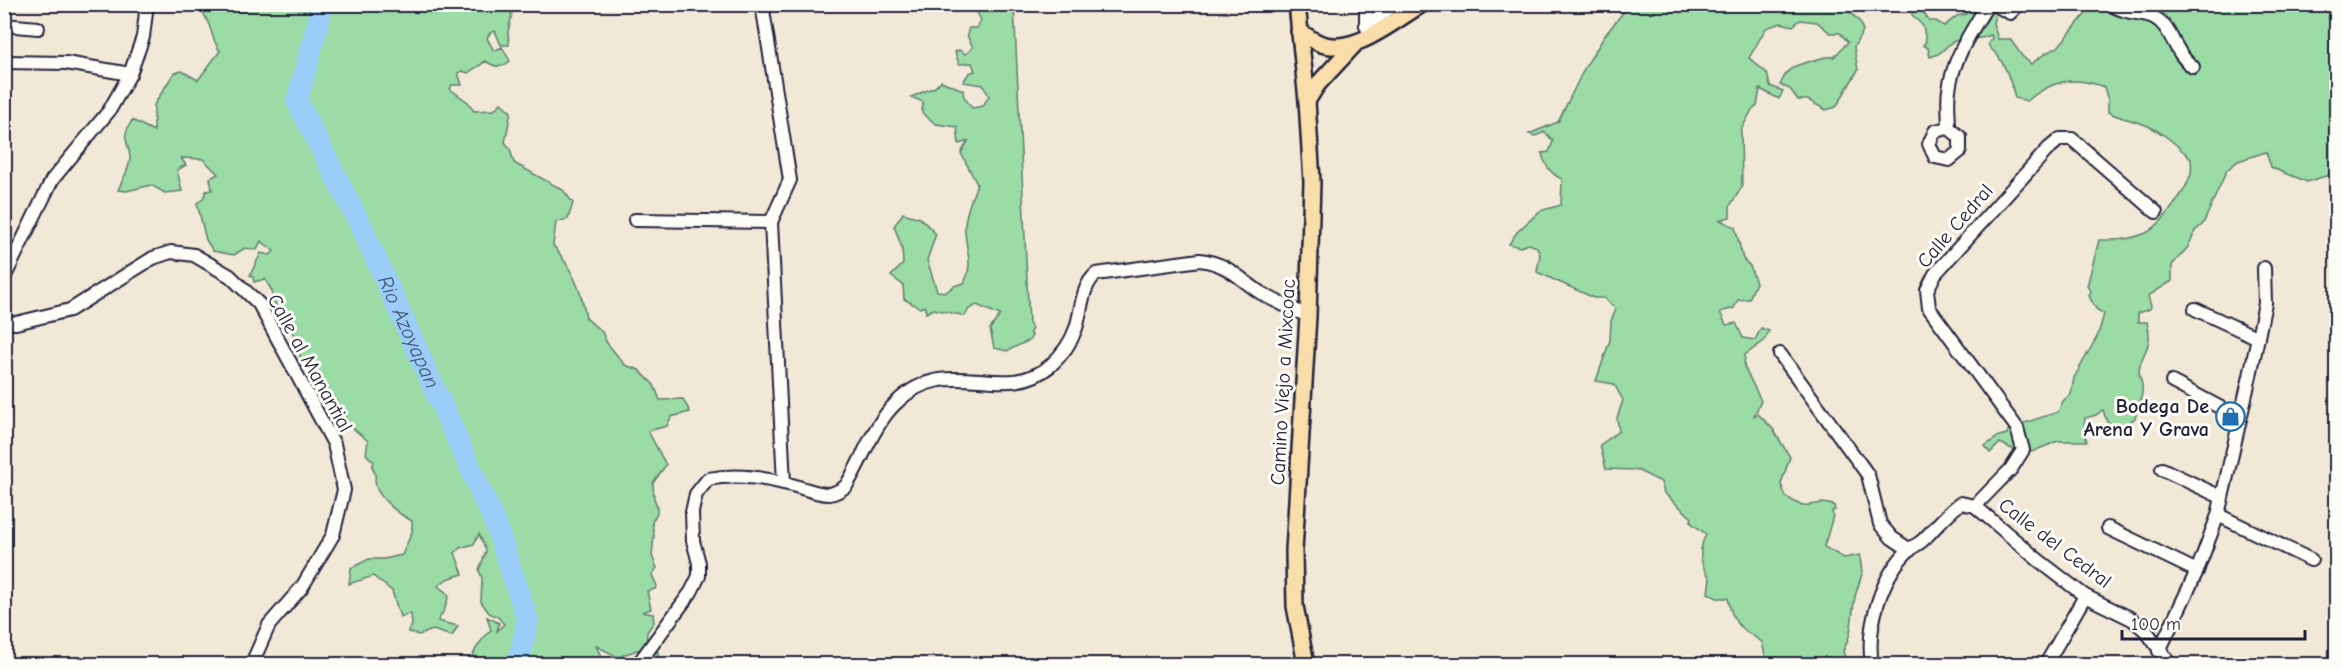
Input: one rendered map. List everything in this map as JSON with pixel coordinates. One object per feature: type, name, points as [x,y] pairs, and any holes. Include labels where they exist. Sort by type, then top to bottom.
[{"type":"main road","name":"Camino Viejo a Mixcoac","points":[[1297,4],[1307,101],[1312,182],[1308,316],[1294,551],[1295,606],[1306,664]]},
{"type":"main road","points":[[1307,101],[1317,85],[1368,31],[1422,4]]},
{"type":"main road","points":[[1299,31],[1319,43],[1332,46],[1354,45]]},
{"type":"street","points":[[4,278],[52,180],[109,111],[130,74],[143,37],[147,4]]},
{"type":"street","points":[[762,4],[790,180],[771,222],[784,483]]},
{"type":"street","points":[[1366,4],[1368,31]]},
{"type":"street","points":[[1368,31],[1396,4]]},
{"type":"street","points":[[1948,128],[1949,90],[1967,37],[1990,4],[2010,13],[2019,4]]},
{"type":"street","points":[[2109,4],[2125,11],[2157,19],[2167,30],[2177,51],[2193,67]]},
{"type":"street","points":[[4,25],[38,28]]},
{"type":"street","points":[[4,62],[66,63],[130,74]]},
{"type":"street","name":"Calle Cedral","points":[[1975,506],[2011,469],[2023,450],[2017,428],[1929,308],[1927,290],[1935,274],[2048,149],[2060,139],[2072,139],[2156,212]]},
{"type":"street","points":[[635,220],[771,222]]},
{"type":"street","name":"Calle al Manantial","points":[[4,322],[16,322],[70,310],[153,258],[171,252],[194,255],[230,276],[259,304],[334,444],[344,490],[333,535],[302,587],[269,625],[253,664]]},
{"type":"street","points":[[638,664],[691,592],[699,576],[699,563],[693,541],[692,512],[696,494],[708,479],[724,476],[750,477],[830,494],[840,491],[846,486],[879,425],[895,404],[916,386],[941,378],[1022,381],[1050,366],[1070,342],[1086,285],[1096,274],[1104,271],[1140,269],[1200,260],[1212,262],[1233,271],[1279,303],[1308,316]]},
{"type":"street","points":[[2159,651],[2197,571],[2218,515],[2265,303],[2264,268]]},
{"type":"street","points":[[2195,309],[2258,338]]},
{"type":"street","points":[[1780,354],[1868,475],[1880,524],[1892,538],[1910,550],[1894,570],[1878,601],[1870,630],[1872,664]]},
{"type":"street","points":[[2172,382],[2240,418]]},
{"type":"street","points":[[2162,469],[2221,497]]},
{"type":"street","name":"Calle del Cedral","points":[[1910,550],[1923,541],[1950,511],[1962,503],[1975,506],[2085,596],[2132,619],[2147,632],[2170,664]]},
{"type":"street","points":[[2218,515],[2311,560]]},
{"type":"street","points":[[2108,528],[2197,571]]},
{"type":"street","points":[[2046,664],[2085,596]]},
{"type":"green space","points":[[321,4],[375,4],[377,7],[382,4],[514,5],[505,5],[512,14],[508,32],[509,45],[501,45],[495,31],[487,38],[494,51],[502,47],[510,61],[498,66],[485,61],[468,73],[462,71],[458,73],[462,85],[452,85],[450,89],[468,102],[474,111],[494,110],[501,103],[511,112],[505,142],[510,149],[514,163],[563,190],[573,203],[568,219],[556,222],[553,245],[575,279],[586,318],[602,332],[607,343],[625,365],[639,370],[654,385],[660,400],[683,399],[690,412],[671,417],[667,426],[648,431],[666,465],[653,483],[657,513],[652,522],[654,536],[652,556],[657,568],[652,575],[657,586],[647,591],[651,609],[642,612],[653,614],[654,622],[647,632],[646,646],[658,652],[658,664],[638,664],[641,659],[640,649],[618,657],[596,646],[602,658],[602,664],[471,664],[475,650],[491,630],[487,617],[499,623],[497,631],[504,624],[498,617],[489,613],[481,602],[482,578],[479,570],[486,551],[479,534],[474,544],[460,548],[455,553],[463,574],[447,579],[438,586],[449,595],[438,621],[458,626],[452,636],[433,630],[419,635],[408,632],[412,625],[411,613],[400,617],[392,591],[373,576],[349,584],[351,568],[369,559],[384,559],[402,555],[412,532],[412,521],[383,499],[376,486],[375,472],[372,467],[374,462],[366,454],[368,441],[348,424],[344,412],[325,387],[323,380],[300,359],[300,345],[272,299],[272,291],[265,279],[254,282],[250,275],[261,253],[270,255],[274,251],[261,241],[257,250],[245,248],[234,255],[213,251],[206,240],[197,203],[203,199],[206,191],[212,190],[210,178],[218,174],[203,159],[181,158],[186,165],[177,170],[182,191],[165,193],[151,185],[127,191],[118,190],[130,161],[126,136],[132,120],[154,131],[154,105],[174,73],[182,71],[198,80],[220,51],[201,10],[211,5],[300,5],[300,9],[308,9],[315,13]]},
{"type":"green space","points":[[973,5],[1014,5],[1029,323],[1032,335],[1030,340],[1007,351],[994,348],[990,329],[1000,315],[977,305],[969,309],[965,316],[934,309],[926,313],[925,306],[920,308],[904,299],[903,285],[891,276],[903,264],[902,248],[894,226],[903,213],[920,218],[936,234],[927,260],[937,291],[946,292],[964,283],[967,276],[969,263],[965,225],[977,184],[961,153],[968,141],[959,144],[957,127],[936,124],[922,113],[923,102],[911,97],[935,87],[941,81],[963,90],[964,97],[972,108],[983,106],[989,96],[983,85],[963,82],[969,73],[975,71],[972,63],[959,64],[955,52],[959,50],[966,54],[973,47],[968,38],[968,31],[969,28],[977,28],[981,20]]},
{"type":"green space","points":[[1629,5],[1848,5],[1847,9],[1860,22],[1863,31],[1854,47],[1858,70],[1836,107],[1826,110],[1808,100],[1798,100],[1790,89],[1780,85],[1790,69],[1824,57],[1834,57],[1848,42],[1840,33],[1830,33],[1817,22],[1800,20],[1793,26],[1781,23],[1766,28],[1749,58],[1767,73],[1770,86],[1783,91],[1779,99],[1760,89],[1757,106],[1752,110],[1741,130],[1742,187],[1730,206],[1730,217],[1720,220],[1735,227],[1743,259],[1750,266],[1756,283],[1749,299],[1738,300],[1734,308],[1720,312],[1726,325],[1736,323],[1743,338],[1755,340],[1761,328],[1769,331],[1764,341],[1745,355],[1744,366],[1761,401],[1754,416],[1758,414],[1773,429],[1790,457],[1781,484],[1786,497],[1802,506],[1823,503],[1834,505],[1835,510],[1832,511],[1833,516],[1824,547],[1844,558],[1860,555],[1862,574],[1855,597],[1849,638],[1843,651],[1846,660],[1852,664],[1767,664],[1762,642],[1748,633],[1735,620],[1728,598],[1717,598],[1708,593],[1710,578],[1701,557],[1706,534],[1690,522],[1692,518],[1664,493],[1661,482],[1637,470],[1606,469],[1600,445],[1619,431],[1617,418],[1623,400],[1614,384],[1596,381],[1610,340],[1611,321],[1616,309],[1604,298],[1594,298],[1537,272],[1540,255],[1537,247],[1529,244],[1520,247],[1509,244],[1517,232],[1540,211],[1561,205],[1562,179],[1549,169],[1542,153],[1549,152],[1553,141],[1545,132],[1535,136],[1529,134],[1558,122],[1585,67],[1606,34]]},
{"type":"green space","points":[[1912,5],[1919,5],[1929,21],[1936,21],[1944,26],[1957,16],[1966,14],[1968,5],[1998,5],[1993,23],[1998,39],[2010,39],[2031,64],[2058,47],[2093,5],[2336,5],[2336,170],[2332,174],[2307,182],[2271,167],[2266,152],[2238,161],[2227,170],[2203,224],[2195,231],[2188,247],[2172,265],[2172,281],[2148,296],[2150,309],[2138,313],[2138,322],[2147,322],[2149,331],[2148,344],[2139,372],[2142,394],[2135,418],[2119,429],[2107,422],[2103,410],[2085,418],[2084,432],[2087,441],[2058,441],[2024,455],[2000,443],[1990,453],[1985,446],[1999,436],[2007,434],[2009,428],[2058,412],[2063,401],[2071,394],[2074,378],[2098,335],[2104,314],[2096,309],[2089,296],[2091,291],[2087,286],[2099,240],[2117,240],[2140,235],[2159,223],[2173,207],[2189,180],[2191,159],[2154,129],[2108,112],[2108,100],[2104,87],[2082,82],[2063,82],[2045,88],[2027,101],[2015,98],[2004,65],[1988,44],[1992,38],[1991,35],[1953,41],[1940,53],[1930,57],[1928,48],[1923,45],[1926,41],[1923,26],[1912,15]]},
{"type":"waterway","name":"Rio Azoyapan","points":[[323,4],[297,101],[360,224],[496,525],[528,621],[518,664]]},
{"type":"place","name":"Bodega De Arena Y Grava","points":[[2230,417]]}]
